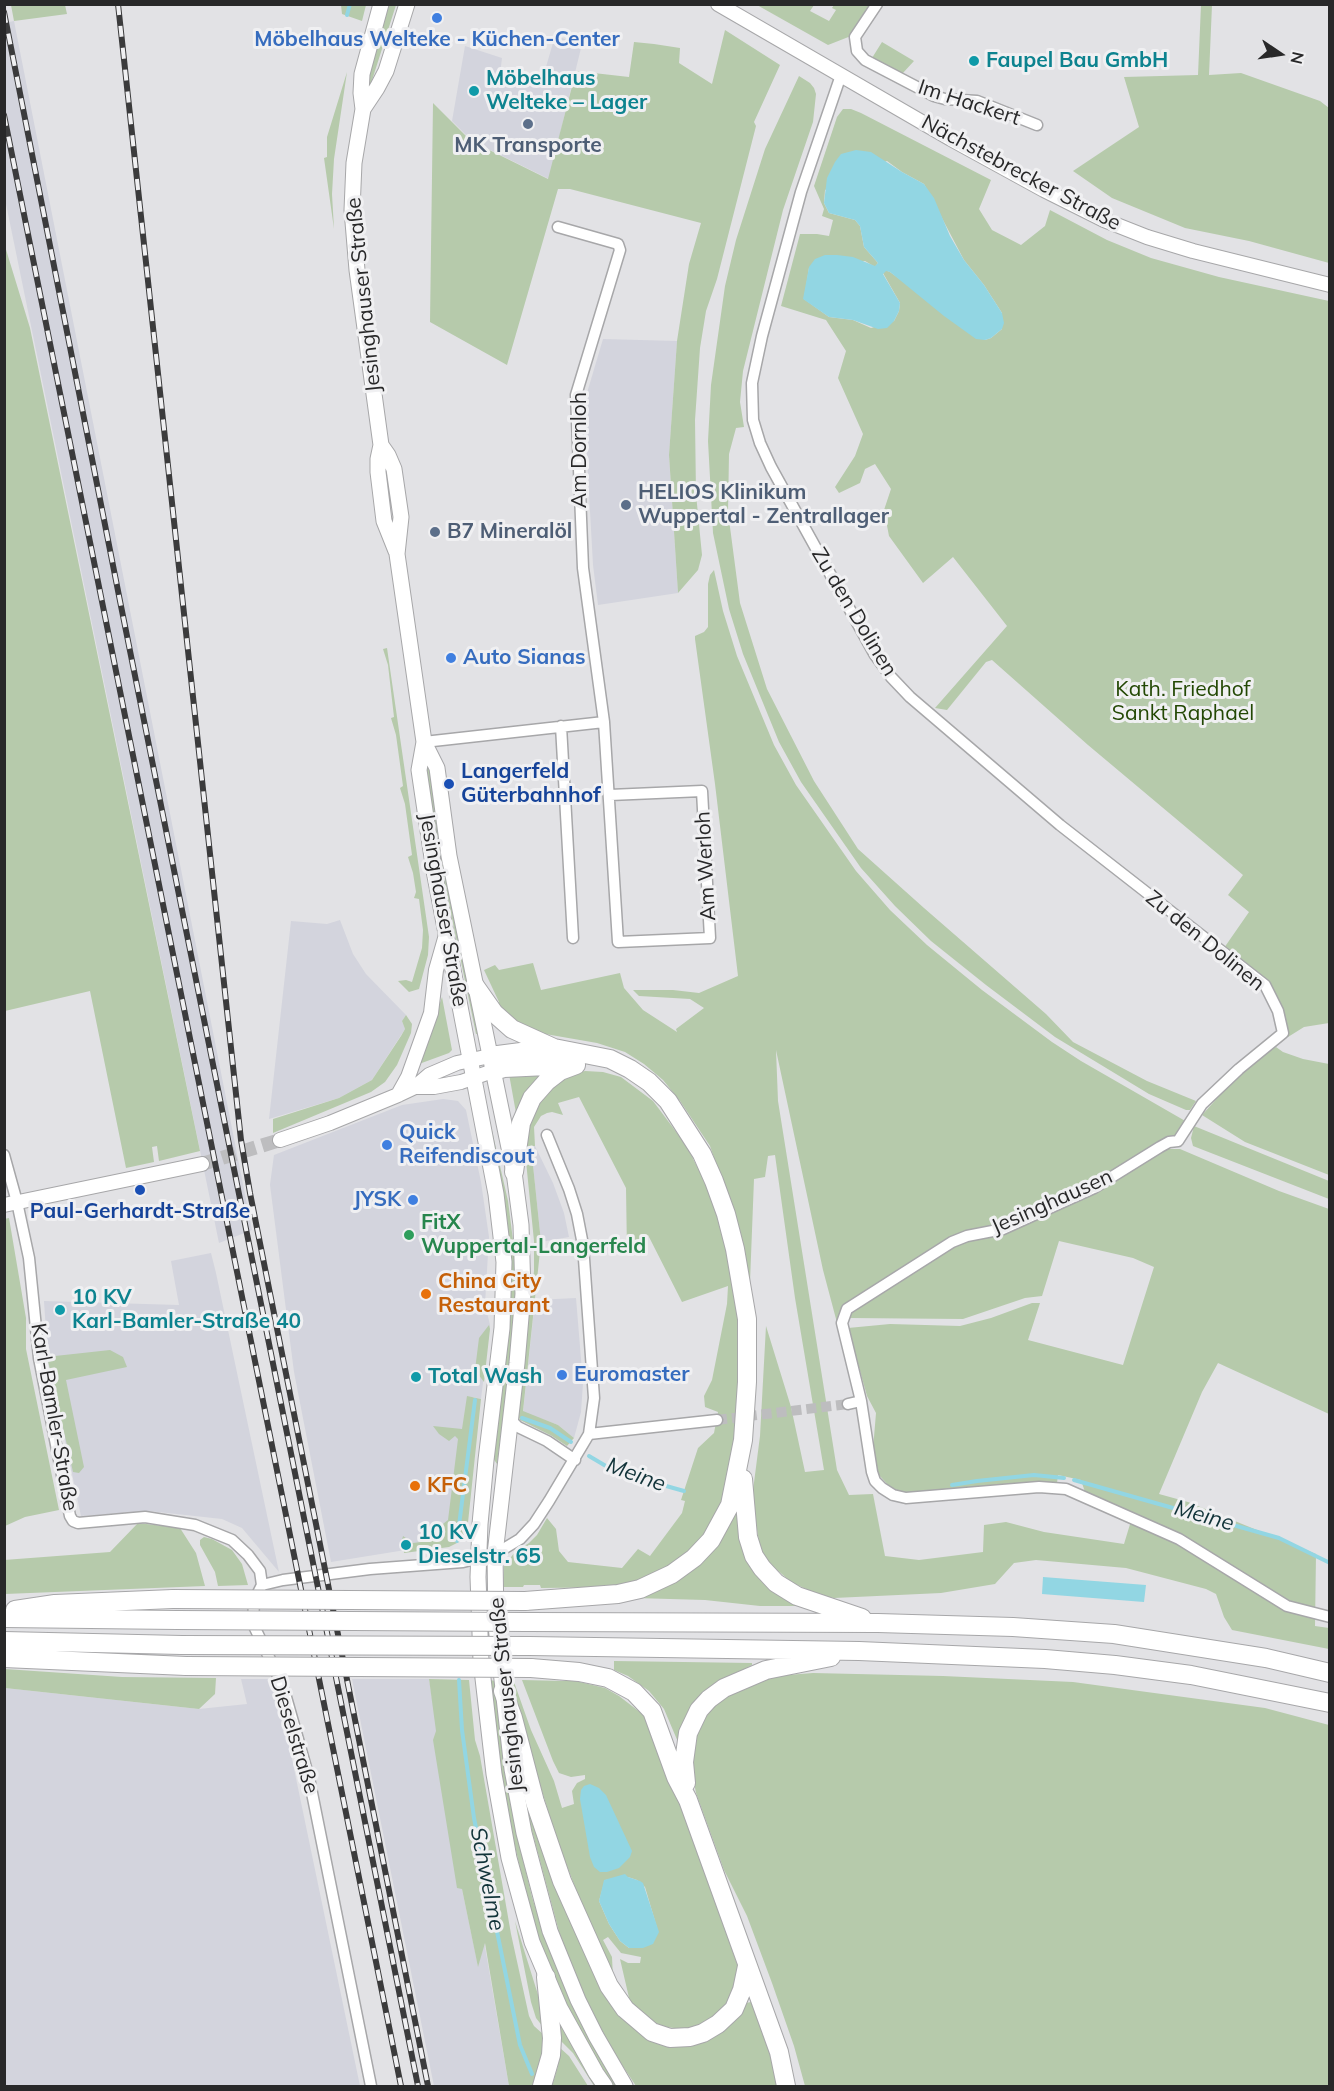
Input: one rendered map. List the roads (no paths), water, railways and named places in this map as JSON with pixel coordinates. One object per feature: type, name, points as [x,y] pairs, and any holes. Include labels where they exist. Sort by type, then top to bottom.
[{"type":"highway","points":[[475,986],[494,1013],[512,1029],[554,1048],[610,1059],[649,1082],[668,1101],[702,1154],[726,1214],[741,1278],[747,1319],[747,1382],[743,1440],[744,1503],[748,1537],[754,1556],[762,1569],[797,1596],[878,1623]]},
{"type":"highway","points":[[491,1063],[554,1048]]},
{"type":"highway","points":[[491,1063],[504,1068],[576,1065],[610,1059]]},
{"type":"highway","points":[[514,1172],[521,1123],[532,1098],[547,1081],[560,1071],[576,1065]]},
{"type":"highway","points":[[4,1611],[55,1604],[173,1599],[525,1601],[629,1592],[657,1582],[687,1564],[711,1540],[728,1512],[743,1440]]},
{"type":"highway","points":[[4,1618],[970,1625],[1114,1634],[1266,1658],[1329,1673]]},
{"type":"highway","points":[[4,1641],[182,1645],[859,1650],[1004,1656],[1116,1665],[1191,1675],[1329,1702]]},
{"type":"highway","points":[[688,1800],[684,1762],[686,1741],[694,1718],[709,1699],[730,1684],[765,1670],[859,1650]]},
{"type":"highway","points":[[4,1658],[186,1666],[531,1668],[596,1675],[617,1682],[634,1692],[652,1711],[676,1777],[688,1800],[748,1964],[779,2052],[786,2086]]},
{"type":"highway","points":[[502,1691],[513,1718],[535,1802],[562,1881],[609,1986],[625,2009],[652,2032],[670,2038],[690,2037],[703,2033],[718,2024],[734,2009],[742,1990],[748,1964]]},
{"type":"highway","points":[[542,2086],[551,2055],[552,2038],[546,1977]]},
{"type":"highway","points":[[779,2052],[795,2076],[797,2086]]},
{"type":"main road","name":"Jesinghauser Straße","points":[[381,4],[362,74],[363,109],[354,163],[352,210],[357,270],[381,445],[394,469],[401,517],[397,554],[424,742],[420,770],[434,872],[496,1194],[504,1262],[502,1328],[486,1460],[487,1556],[502,1691],[512,1769],[524,1833],[550,1931],[578,2000],[625,2086]]},
{"type":"main road","name":"Jesinghauser Straße","points":[[363,109],[386,71],[407,4]]},
{"type":"main road","name":"Nächstebrecker Straße","points":[[718,4],[1044,190],[1104,220],[1147,237],[1193,251],[1329,285]]},
{"type":"main road","name":"Jesinghauser Straße","points":[[424,742],[437,768],[449,856],[514,1172],[522,1226],[523,1294],[510,1419],[478,1614],[494,1774],[509,1858],[532,1942],[546,1977],[575,2035],[605,2086]]},
{"type":"main road","points":[[398,1095],[408,1077],[431,1013],[436,970],[446,935]]},
{"type":"main road","points":[[280,1140],[330,1123],[398,1095],[415,1087],[429,1075],[470,1059],[491,1063]]},
{"type":"main road","points":[[415,1087],[435,1087],[473,1078],[491,1063]]},
{"type":"main road","points":[[11,1204],[202,1164]]},
{"type":"street","name":"Im Hackert","points":[[877,4],[855,37],[856,51],[865,60],[934,96],[977,101],[1037,125]]},
{"type":"street","name":"Zu den Dolinen","points":[[841,75],[801,192],[762,336],[752,383],[753,420],[771,467],[871,647],[891,677],[910,697],[1060,825],[1264,985],[1278,1011],[1282,1034]]},
{"type":"street","name":"Am Dornloh","points":[[558,227],[618,244],[620,250],[576,395],[583,568],[604,722]]},
{"type":"street","points":[[424,742],[604,722]]},
{"type":"street","name":"Am Werloh","points":[[604,722],[618,942],[710,938],[702,791],[610,795]]},
{"type":"street","points":[[561,726],[573,938]]},
{"type":"street","name":"Jesinghausen","points":[[1282,1034],[1239,1069],[1203,1104],[1178,1141],[1169,1142],[1160,1147],[1094,1188],[1034,1215],[1003,1228],[967,1236],[952,1242],[847,1309],[842,1323],[861,1401],[872,1472],[875,1481],[893,1495],[906,1498],[1039,1487],[1066,1490],[1179,1539],[1287,1606],[1329,1617]]},
{"type":"street","points":[[262,1585],[283,1580],[370,1569],[462,1562],[487,1556],[520,1539],[534,1524],[575,1460],[589,1434],[594,1398],[584,1245],[569,1189],[547,1135]]},
{"type":"street","points":[[4,1155],[11,1204]]},
{"type":"street","name":"Karl-Bamler-Straße","points":[[11,1204],[29,1258],[39,1358],[70,1516],[73,1521],[78,1524],[145,1517],[195,1525],[232,1540],[260,1571],[262,1585]]},
{"type":"street","points":[[848,1404],[861,1401]]},
{"type":"street","points":[[510,1419],[518,1427],[547,1441],[575,1460]]},
{"type":"street","points":[[589,1434],[717,1420]]},
{"type":"street","name":"Dieselstraße","points":[[262,1585],[254,1600],[253,1624],[286,1697],[316,1808],[371,2086]]},
{"type":"water","points":[[856,150],[871,152],[924,184],[934,198],[950,236],[964,260],[1002,313],[1004,323],[1002,329],[991,338],[976,339],[886,271],[883,274],[900,303],[894,321],[887,328],[878,329],[853,320],[829,317],[803,299],[809,267],[815,259],[825,255],[837,255],[853,257],[875,266],[878,263],[864,247],[860,226],[855,220],[829,213],[824,203],[827,178],[835,162],[841,154]]},
{"type":"water","points":[[1043,1577],[1146,1585],[1144,1602],[1042,1594]]},
{"type":"water","points":[[590,1784],[599,1788],[606,1795],[632,1851],[630,1857],[619,1868],[607,1872],[600,1872],[594,1867],[590,1857],[580,1799],[581,1790]]},
{"type":"water","points":[[625,1874],[643,1883],[659,1932],[653,1944],[643,1948],[629,1948],[620,1941],[609,1924],[599,1901],[604,1880]]},
{"type":"waterway","name":"Schwelme","points":[[347,15],[350,4]]},
{"type":"waterway","name":"Schwelme","points":[[457,1541],[475,1400]]},
{"type":"waterway","name":"Meine","points":[[522,1418],[550,1428],[571,1442]]},
{"type":"waterway","name":"Meine","points":[[589,1456],[616,1472],[684,1491]]},
{"type":"waterway","name":"Meine","points":[[952,1485],[1034,1475],[1064,1478]]},
{"type":"waterway","name":"Meine","points":[[1074,1480],[1279,1538],[1330,1563]]},
{"type":"waterway","name":"Schwelme","points":[[459,1680],[462,1730],[474,1818],[520,2045],[532,2074]]},
{"type":"tunnel","points":[[202,1164],[280,1140]]},
{"type":"tunnel","points":[[717,1420],[848,1404]]},
{"type":"railway","points":[[118,4],[241,1140],[428,2086]]},
{"type":"railway","points":[[4,12],[418,2086]]},
{"type":"railway","points":[[4,115],[401,2086]]},
{"type":"place","name":"Möbelhaus Welteke - Küchen-Center","points":[[437,18]]},
{"type":"place","name":"Faupel Bau GmbH","points":[[974,61]]},
{"type":"place","name":"Möbelhaus Welteke – Lager","points":[[474,91]]},
{"type":"place","name":"MK Transporte","points":[[528,124]]},
{"type":"place","name":"HELIOS Klinikum Wuppertal - Zentrallager","points":[[626,505]]},
{"type":"place","name":"B7 Mineralöl","points":[[435,532]]},
{"type":"place","name":"Auto Sianas","points":[[451,658]]},
{"type":"place","name":"Langerfeld Güterbahnhof","points":[[449,784]]},
{"type":"place","name":"Quick Reifendiscout","points":[[387,1145]]},
{"type":"place","name":"Paul-Gerhardt-Straße","points":[[140,1190]]},
{"type":"place","name":"JYSK","points":[[413,1200]]},
{"type":"place","name":"FitX Wuppertal-Langerfeld","points":[[409,1235]]},
{"type":"place","name":"China City Restaurant","points":[[426,1294]]},
{"type":"place","name":"10 KV Karl-Bamler-Straße 40","points":[[60,1310]]},
{"type":"place","name":"Euromaster","points":[[562,1375]]},
{"type":"place","name":"Total Wash","points":[[416,1377]]},
{"type":"place","name":"KFC","points":[[415,1486]]},
{"type":"place","name":"10 KV Dieselstr. 65","points":[[406,1545]]},
{"type":"park label","name":"Kath. Friedhof Sankt Raphael","points":[[1183,702]]}]
